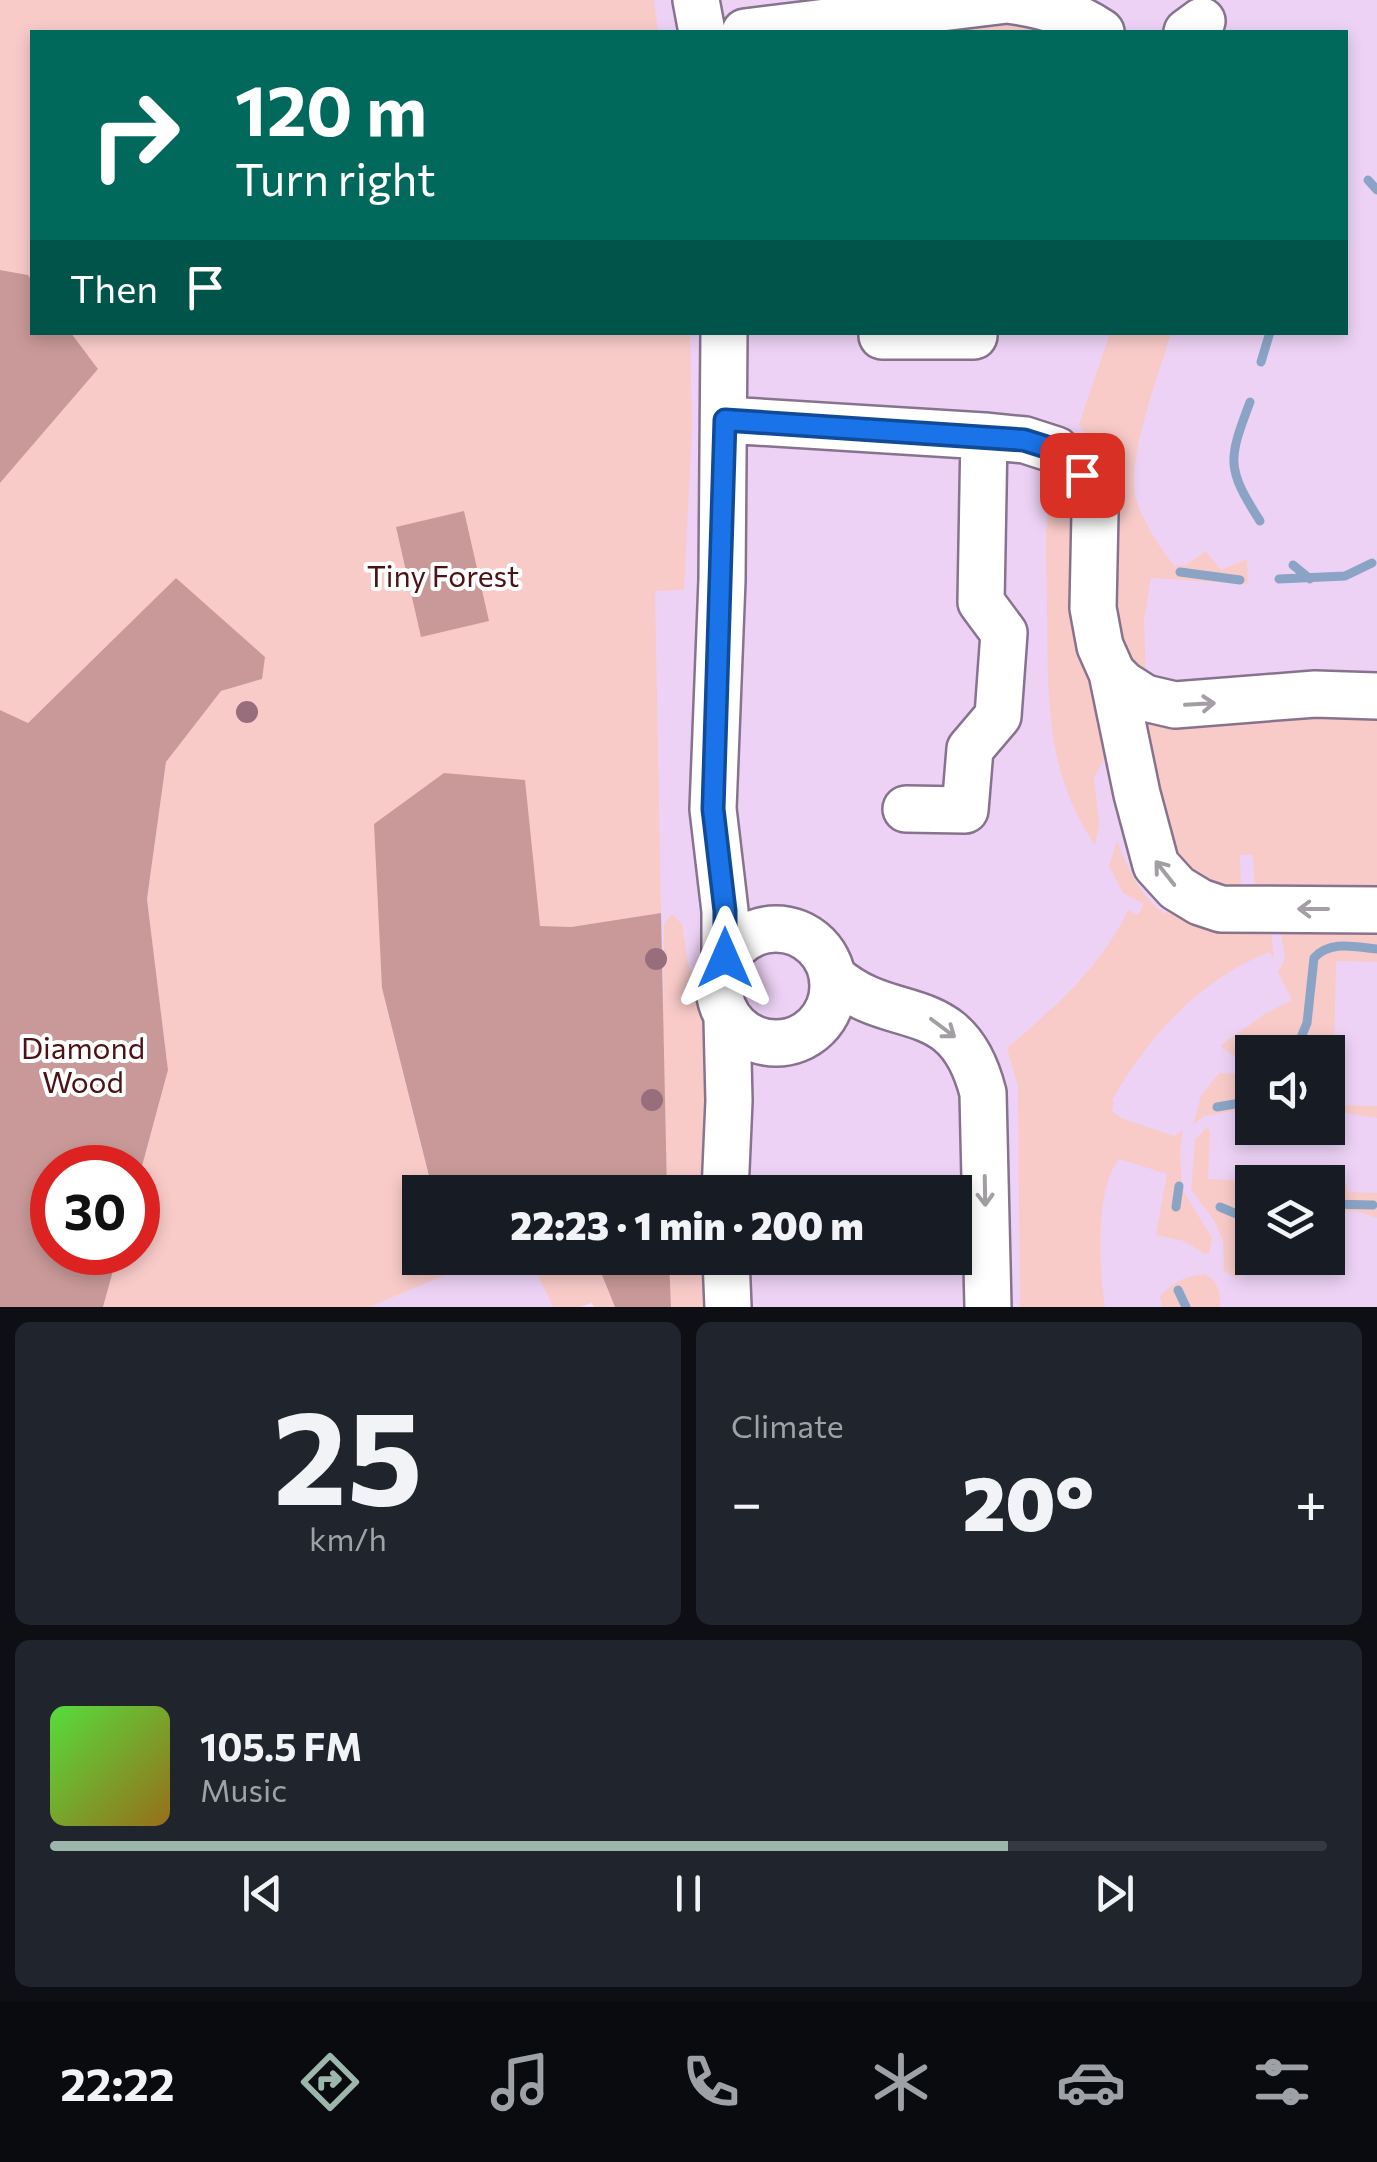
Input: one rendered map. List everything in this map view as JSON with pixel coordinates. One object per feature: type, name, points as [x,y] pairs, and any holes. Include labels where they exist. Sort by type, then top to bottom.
[{"type":"street","points":[[696,0],[702,30]]},
{"type":"street","points":[[760,30],[1007,0],[1051,8],[1098,30]]},
{"type":"street","points":[[724,335],[713,809],[725,911],[725,958],[718,978],[719,999],[728,1018],[742,1033],[760,1042],[780,1044],[810,1033],[824,1018],[832,998],[833,977],[827,959],[815,943],[798,932],[783,928],[748,935],[725,958]]},
{"type":"street","points":[[882,336],[974,336]]},
{"type":"street","points":[[725,420],[984,436],[1024,440],[1056,450],[1082,475],[1095,512],[1093,608],[1156,865],[1177,888],[1200,902],[1221,908],[1377,910]]},
{"type":"street","points":[[906,809],[965,810],[970,749],[998,716],[1004,633],[981,602],[984,436]]},
{"type":"street","points":[[1112,673],[1145,698],[1175,705],[1315,694],[1377,696]]},
{"type":"street","points":[[719,859],[748,898],[783,928]]},
{"type":"street","points":[[833,977],[849,992],[869,1001],[927,1016],[945,1027],[977,1068],[983,1093],[988,1307]]},
{"type":"street","points":[[726,1175],[728,1018]]},
{"type":"street","points":[[729,1101],[780,1044]]},
{"type":"street","points":[[727,1275],[728,1307]]},
{"type":"shaded area","points":[[249,0],[1377,0],[1377,1307],[671,1307],[670,1275],[972,1275],[972,1175],[666,1175],[664,1102],[333,335],[1348,335],[1348,30],[256,30]]},
{"type":"shaded area","points":[[445,1275],[537,1275],[553,1307],[370,1307]]},
{"type":"green space","points":[[0,0],[654,0],[658,30],[30,30],[30,278],[0,270]]},
{"type":"green space","points":[[994,10],[1069,30],[806,30]]},
{"type":"green space","points":[[0,270],[30,278],[30,335],[72,335],[98,369],[0,483]]},
{"type":"green space","points":[[72,335],[690,335],[692,429],[684,590],[655,591],[661,913],[571,927],[540,927],[382,988],[429,1175],[402,1175],[402,1275],[445,1275],[370,1307],[103,1307],[112,1275],[160,1275],[160,1145],[148,1145],[168,1070],[147,899],[166,762],[221,691],[262,679],[176,578],[28,723],[0,710],[0,483],[98,369]]},
{"type":"green space","points":[[1109,335],[1170,335],[1140,439],[1134,482],[1136,499],[1152,534],[1175,566],[1186,565],[1206,551],[1221,570],[1247,559],[1248,584],[1151,578],[1144,620],[1146,680],[1118,655],[1103,529],[1118,505],[1104,468],[1079,424]]},
{"type":"green space","points":[[1055,463],[1072,487],[1079,637],[1108,752],[1094,778],[1099,825],[1095,845],[1066,787],[1052,728],[1046,531]]},
{"type":"green space","name":"Tiny Forest","points":[[464,511],[489,621],[421,637],[396,527]]},
{"type":"green space","name":"Diamond Wood","points":[[176,578],[265,657],[262,679],[221,691],[166,762],[147,899],[168,1070],[148,1145],[30,1145],[30,1275],[112,1275],[103,1307],[0,1307],[0,710],[28,723]]},
{"type":"green space","points":[[1146,707],[1372,715],[1377,720],[1377,891],[1255,893],[1253,855],[1240,855],[1241,892],[1180,873],[1140,750]]},
{"type":"green space","points":[[444,773],[525,780],[540,926],[571,927],[661,913],[667,1175],[429,1175],[382,988],[374,824]]},
{"type":"green space","points":[[1118,782],[1133,847],[1270,920],[1274,959],[1269,952],[1244,963],[1199,993],[1160,1031],[1112,1100],[1112,1111],[1121,1118],[1174,1136],[1183,1130],[1182,1189],[1212,1238],[1209,1253],[1184,1241],[1156,1235],[1167,1174],[1119,1159],[1111,1172],[1102,1208],[1100,1250],[1105,1307],[1020,1307],[1018,1087],[1007,1048],[1090,968],[1128,910],[1138,915],[1144,904],[1123,893],[1109,866],[1117,841],[1142,890],[1156,907],[1165,914],[1168,911],[1144,884],[1130,857],[1113,792]]},
{"type":"green space","points":[[672,914],[682,924],[688,964],[712,1026],[713,1065],[703,1175],[667,1175],[664,924]]},
{"type":"green space","points":[[1279,920],[1377,920],[1377,962],[1336,961],[1334,1035],[1235,1035],[1292,1000],[1278,972],[1285,959]]},
{"type":"green space","points":[[1235,1035],[1235,1056],[1220,1046]]},
{"type":"green space","points":[[1219,1073],[1235,1074],[1235,1111],[1204,1116],[1193,1125],[1201,1096]]},
{"type":"green space","points":[[1345,1105],[1377,1106],[1377,1118],[1345,1113]]},
{"type":"green space","points":[[1206,1128],[1210,1130],[1208,1179],[1235,1180],[1237,1278],[1224,1271],[1223,1241],[1214,1220],[1191,1190],[1195,1140]]},
{"type":"green space","points":[[1345,1185],[1348,1192],[1377,1193],[1377,1218],[1345,1211]]},
{"type":"green space","points":[[1204,1274],[1218,1288],[1220,1307],[1162,1307],[1160,1296],[1170,1287],[1185,1278]]},
{"type":"green space","points":[[537,1275],[602,1275],[615,1307],[594,1307],[592,1303],[553,1307]]},
{"type":"green space","points":[[602,1275],[670,1275],[671,1307],[615,1307]]},
{"type":"green space","points":[[670,1275],[704,1275],[705,1307],[671,1307]]},
{"type":"waterway","points":[[1368,180],[1377,190]]},
{"type":"waterway","points":[[1261,362],[1269,335]]},
{"type":"waterway","points":[[1250,402],[1234,463],[1241,488],[1260,521]]},
{"type":"waterway","points":[[1279,579],[1345,576],[1372,563]]},
{"type":"waterway","points":[[1293,565],[1310,579]]},
{"type":"waterway","points":[[1180,572],[1240,580]]},
{"type":"waterway","points":[[1302,1035],[1307,1023],[1314,958],[1335,947],[1377,949]]},
{"type":"waterway","points":[[1217,1107],[1235,1104]]},
{"type":"waterway","points":[[1176,1207],[1179,1186]]},
{"type":"waterway","points":[[1345,1204],[1373,1205]]},
{"type":"waterway","points":[[1220,1207],[1235,1213]]},
{"type":"waterway","points":[[1178,1290],[1186,1307]]},
{"type":"route","points":[[725,958],[725,911],[713,809],[725,420],[1024,440],[1056,450],[1082,475]]}]
